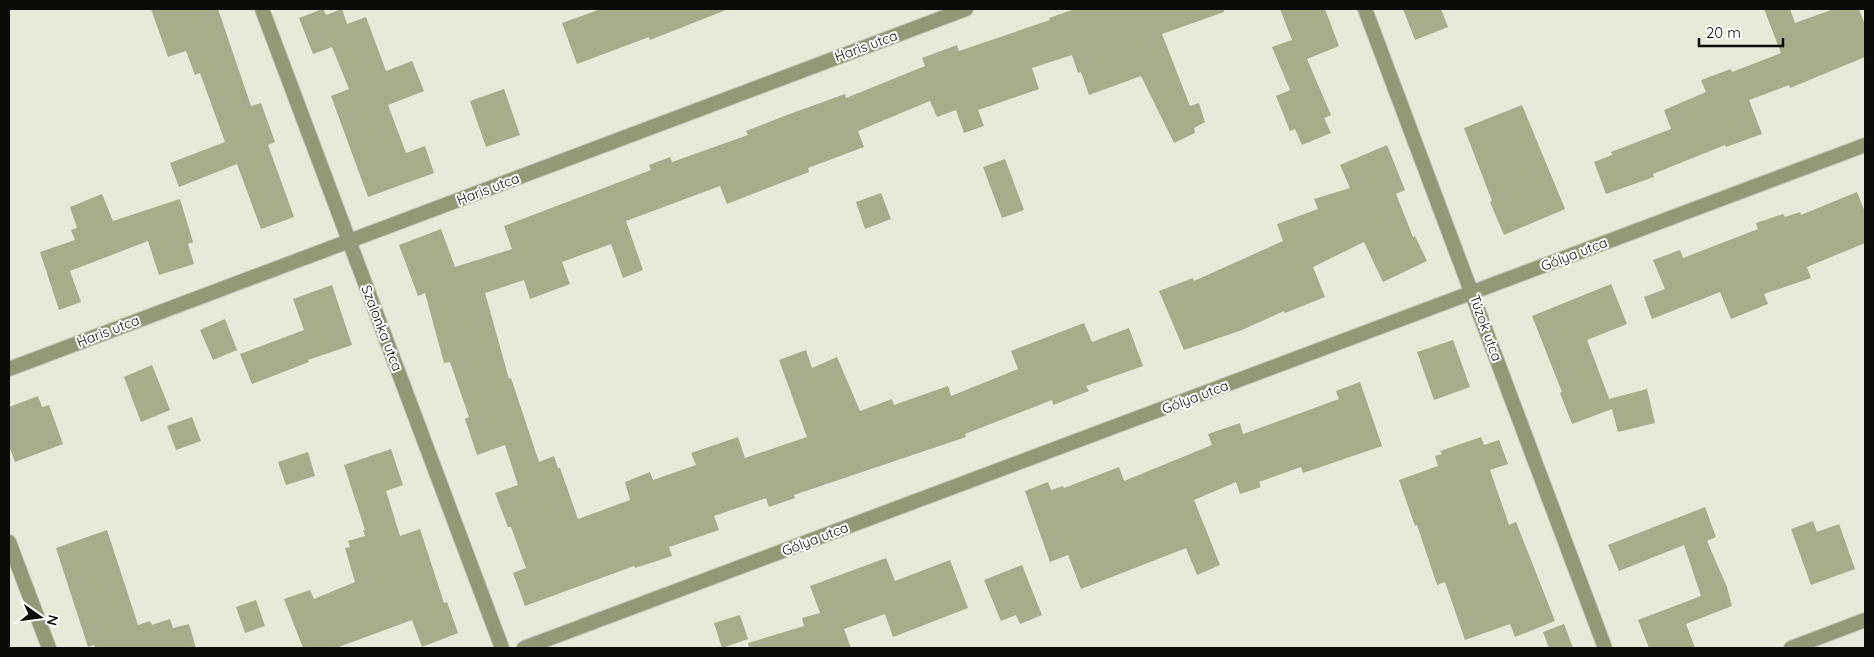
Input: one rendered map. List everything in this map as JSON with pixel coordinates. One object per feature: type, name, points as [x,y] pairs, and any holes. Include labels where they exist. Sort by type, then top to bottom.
[{"type":"street","name":"Szalonka utca","points":[[262,9],[502,648]]},
{"type":"street","name":"Haris utca","points":[[9,369],[966,9]]},
{"type":"street","name":"Túzok utca","points":[[1366,9],[1605,648]]},
{"type":"street","name":"Gólya utca","points":[[524,648],[1865,145]]},
{"type":"street","points":[[9,542],[49,648]]},
{"type":"street","points":[[1792,648],[1865,620]]},
{"type":"building","points":[[151,9],[218,9],[251,106],[261,103],[275,142],[268,145],[294,217],[261,229],[237,164],[179,187],[170,163],[225,142],[200,73],[195,75],[186,51],[168,57]]},
{"type":"building","points":[[323,9],[326,15],[342,9],[347,24],[366,17],[386,71],[412,61],[424,91],[388,105],[406,153],[425,146],[434,173],[368,197],[331,96],[349,89],[332,47],[313,54],[299,18]]},
{"type":"building","points":[[601,9],[726,10],[650,40],[649,37],[577,64],[562,23]]},
{"type":"building","points":[[1075,9],[1224,9],[1224,12],[1162,34],[1190,106],[1199,103],[1205,122],[1194,128],[1195,133],[1174,143],[1141,76],[1089,95],[1081,72],[1078,73],[1072,55],[1032,68],[1039,89],[978,110],[984,126],[964,133],[956,110],[937,117],[930,101],[858,131],[864,147],[808,168],[809,172],[727,204],[720,186],[626,221],[643,270],[623,278],[611,244],[562,262],[570,284],[530,299],[524,280],[485,293],[509,379],[511,378],[539,462],[554,456],[578,519],[630,500],[625,482],[650,472],[653,480],[696,465],[691,453],[738,437],[745,458],[807,437],[779,360],[806,350],[812,368],[837,357],[860,411],[892,399],[894,405],[948,386],[951,396],[1018,369],[1011,351],[1084,323],[1092,342],[1129,328],[1143,366],[1086,386],[1089,391],[1053,405],[1052,400],[965,434],[966,437],[794,495],[795,498],[769,507],[766,498],[714,516],[719,530],[669,547],[672,556],[635,568],[634,566],[525,606],[513,573],[526,568],[511,527],[508,527],[495,493],[518,485],[505,445],[477,455],[465,419],[469,417],[450,362],[444,363],[425,293],[418,296],[399,245],[441,229],[455,267],[512,249],[504,226],[651,170],[649,165],[670,157],[672,162],[748,135],[746,131],[787,115],[845,94],[846,98],[925,66],[922,58],[957,45],[959,51],[1050,20],[1049,18]]},
{"type":"building","points":[[1280,9],[1325,9],[1339,46],[1307,59],[1331,115],[1324,118],[1331,133],[1302,145],[1295,129],[1290,131],[1276,96],[1290,90],[1272,47],[1292,40]]},
{"type":"building","points":[[1403,9],[1441,9],[1448,27],[1415,40]]},
{"type":"building","points":[[1764,9],[1790,9],[1795,23],[1834,9],[1859,9],[1865,25],[1865,57],[1790,88],[1789,85],[1749,100],[1762,134],[1726,147],[1725,145],[1653,174],[1654,177],[1606,194],[1594,162],[1612,155],[1611,152],[1671,129],[1664,110],[1706,92],[1701,80],[1731,69],[1732,72],[1781,53]]},
{"type":"building","points":[[504,89],[520,135],[486,147],[470,101]]},
{"type":"building","points":[[1522,105],[1565,209],[1504,235],[1490,202],[1492,201],[1464,128]]},
{"type":"building","points":[[1387,145],[1405,190],[1396,194],[1413,237],[1415,236],[1427,261],[1383,282],[1364,242],[1313,267],[1325,297],[1285,313],[1284,311],[1242,330],[1184,350],[1159,291],[1193,278],[1194,281],[1283,241],[1277,224],[1318,209],[1314,199],[1350,188],[1340,165]]},
{"type":"building","points":[[1005,159],[1024,210],[1002,218],[983,167]]},
{"type":"building","points":[[1857,192],[1865,212],[1865,243],[1807,267],[1811,278],[1764,294],[1768,304],[1731,319],[1720,292],[1652,319],[1644,297],[1665,289],[1653,260],[1680,250],[1683,258],[1758,229],[1756,223],[1783,214],[1785,217],[1800,212],[1801,215]]},
{"type":"building","points":[[881,193],[891,219],[865,229],[856,202]]},
{"type":"building","points":[[102,194],[113,221],[180,199],[193,242],[188,244],[194,264],[159,275],[148,241],[70,271],[81,302],[59,310],[40,252],[75,240],[71,230],[77,228],[70,207]]},
{"type":"building","points":[[1611,284],[1627,324],[1587,340],[1609,399],[1647,389],[1655,423],[1618,432],[1612,409],[1572,424],[1560,393],[1562,392],[1532,316]]},
{"type":"building","points":[[332,285],[352,345],[308,360],[309,362],[252,384],[240,354],[304,330],[293,299]]},
{"type":"building","points":[[225,319],[237,350],[213,360],[200,330]]},
{"type":"building","points":[[1453,340],[1470,387],[1434,400],[1417,352]]},
{"type":"building","points":[[152,365],[170,410],[141,422],[124,377]]},
{"type":"building","points":[[1360,382],[1382,446],[1303,473],[1301,467],[1259,482],[1261,487],[1240,494],[1236,482],[1194,500],[1220,565],[1197,575],[1186,548],[1081,589],[1068,555],[1050,562],[1025,491],[1048,482],[1051,490],[1063,486],[1064,488],[1119,467],[1124,481],[1212,445],[1208,434],[1240,423],[1243,434],[1339,399],[1336,391]]},
{"type":"building","points":[[38,396],[42,407],[49,405],[63,444],[15,462],[9,446],[9,407]]},
{"type":"building","points":[[192,417],[201,441],[176,450],[167,426]]},
{"type":"building","points":[[1481,437],[1484,445],[1499,440],[1508,464],[1490,470],[1509,525],[1516,522],[1555,621],[1515,637],[1510,624],[1465,640],[1445,582],[1437,585],[1417,525],[1415,526],[1399,480],[1438,466],[1435,456],[1442,454],[1440,451]]},
{"type":"building","points":[[391,449],[403,485],[386,491],[400,536],[420,529],[444,603],[447,602],[458,633],[422,647],[412,620],[336,648],[303,648],[284,599],[310,590],[314,599],[355,582],[345,548],[350,547],[348,541],[365,536],[363,530],[365,530],[344,465]]},
{"type":"building","points":[[308,452],[315,476],[286,485],[278,462]]},
{"type":"building","points":[[1705,507],[1716,537],[1707,541],[1727,587],[1732,606],[1686,624],[1695,648],[1649,648],[1638,620],[1701,596],[1684,545],[1619,571],[1608,545]]},
{"type":"building","points":[[1813,521],[1817,532],[1839,524],[1855,569],[1811,585],[1791,529]]},
{"type":"building","points":[[107,530],[138,625],[150,621],[152,625],[170,619],[173,628],[189,624],[196,648],[95,648],[94,645],[88,647],[56,548]]},
{"type":"building","points":[[886,558],[895,581],[950,560],[968,608],[893,637],[885,614],[844,629],[851,648],[749,648],[748,643],[804,626],[802,618],[820,613],[810,586]]},
{"type":"building","points":[[1022,565],[1042,615],[1020,624],[1016,615],[1001,621],[984,580]]},
{"type":"building","points":[[256,600],[265,626],[245,633],[236,607]]},
{"type":"building","points":[[740,615],[748,639],[722,648],[714,623]]},
{"type":"building","points":[[1564,624],[1573,648],[1549,648],[1543,632]]}]
